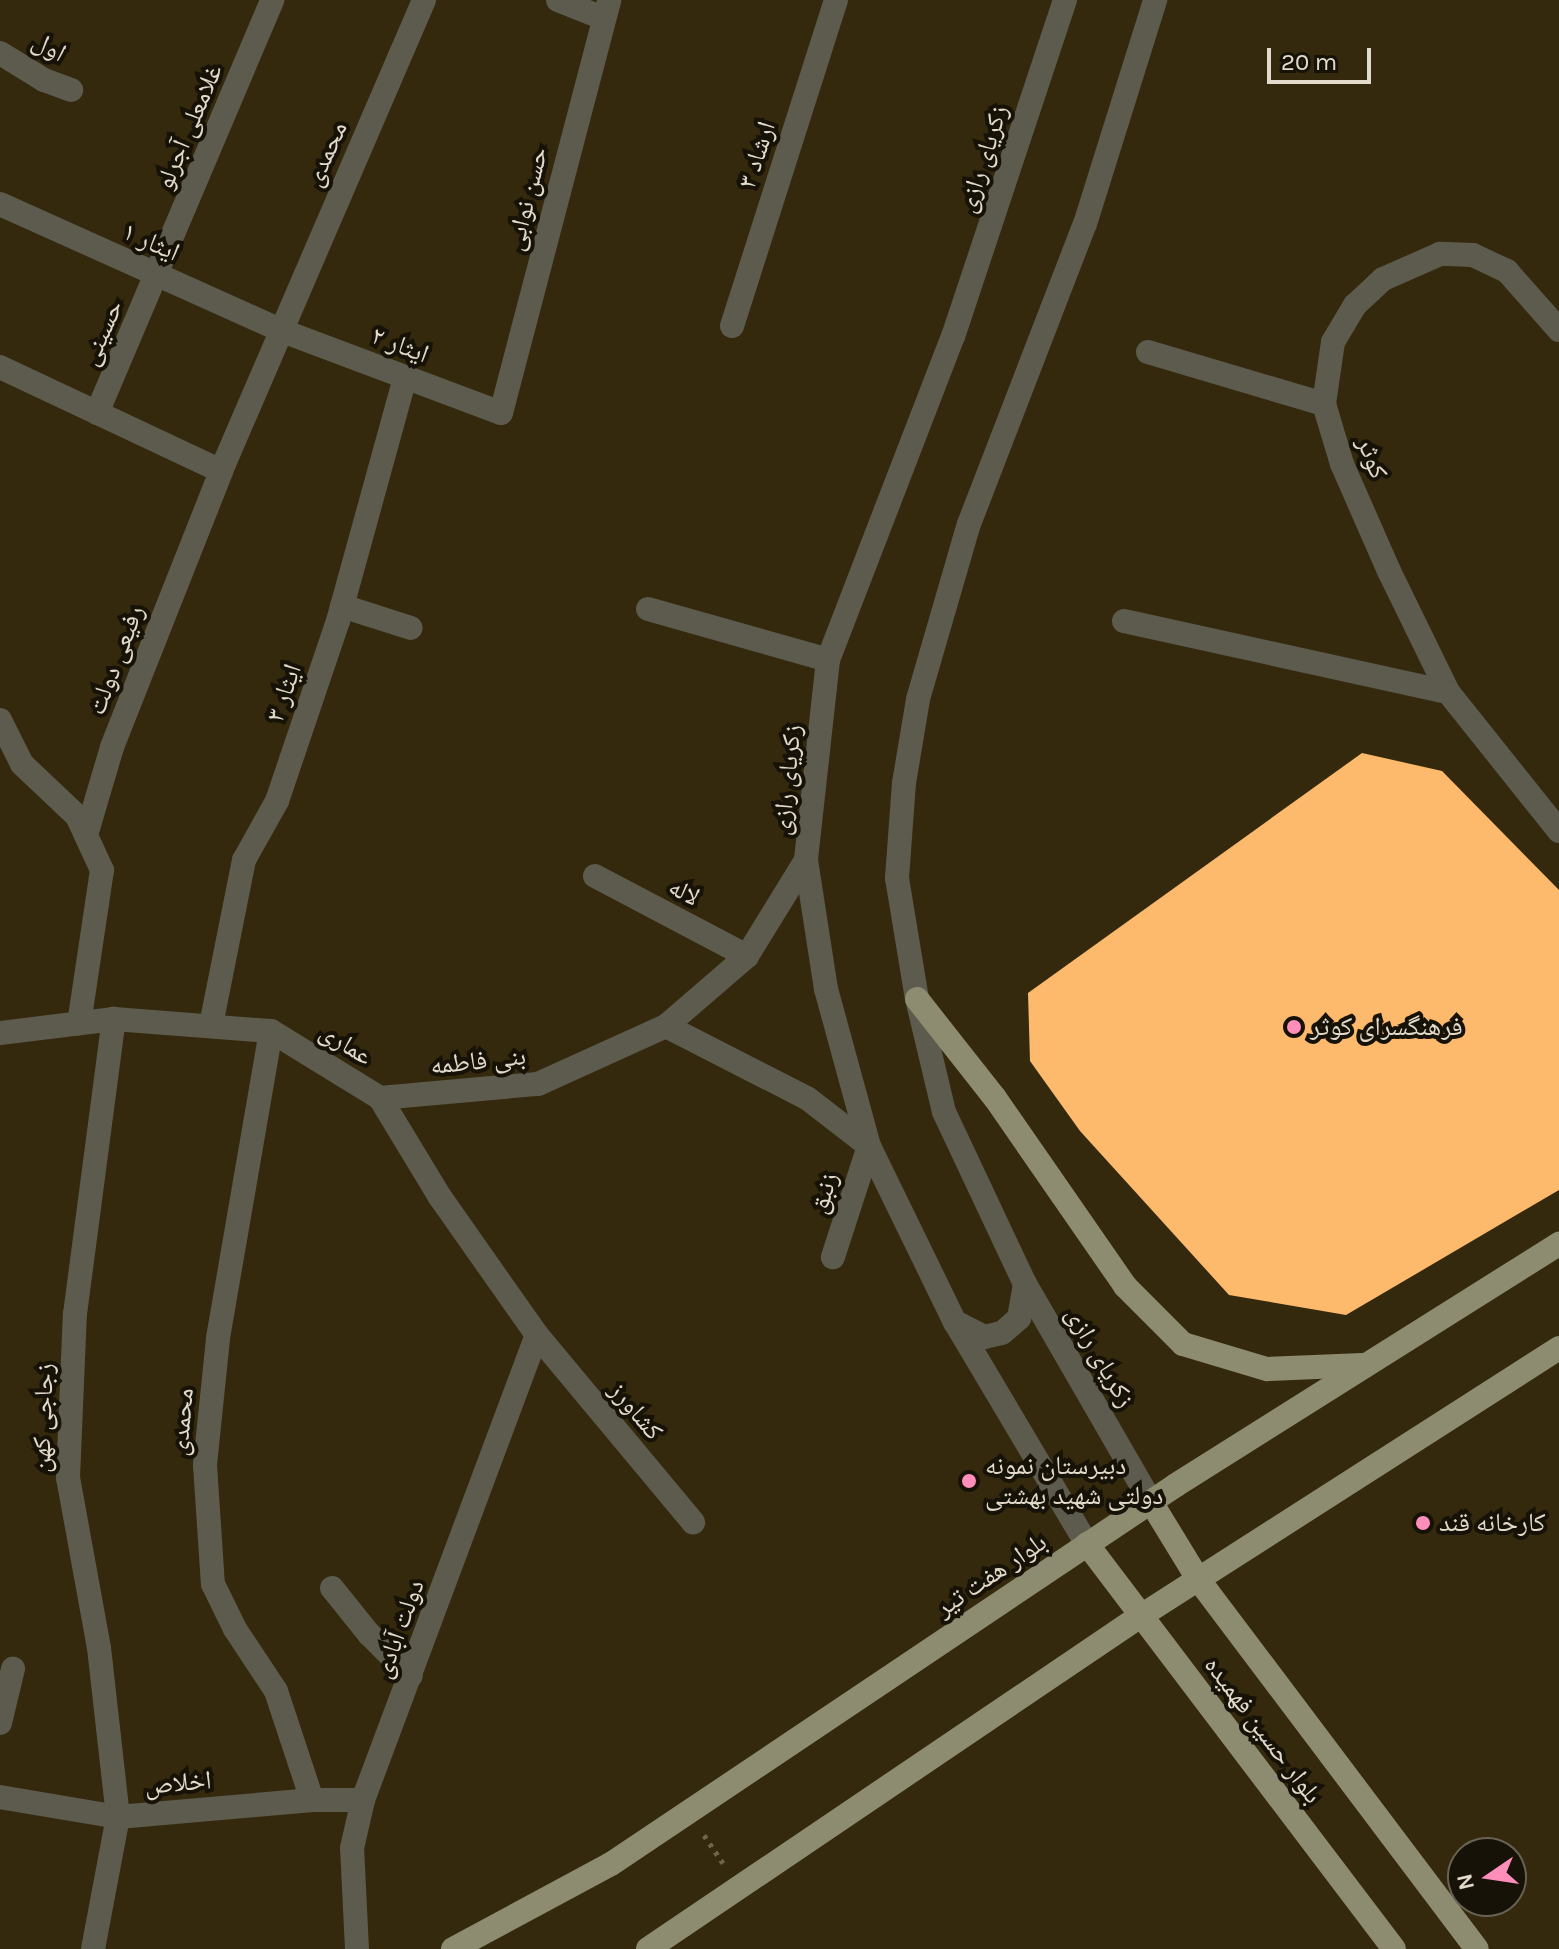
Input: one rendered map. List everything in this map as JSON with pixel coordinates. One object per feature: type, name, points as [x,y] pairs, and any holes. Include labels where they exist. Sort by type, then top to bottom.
[{"type":"main road","points":[[917,999],[995,1098],[1125,1286],[1183,1344],[1267,1369],[1365,1365]]},
{"type":"main road","name":"بلوار هفت تیر","points":[[453,1949],[611,1864],[1151,1502],[1559,1244]]},
{"type":"main road","points":[[648,1949],[1141,1616],[1559,1348]]},
{"type":"main road","name":"بلوار حسین فهمیده","points":[[1151,1502],[1198,1579],[1477,1949]]},
{"type":"main road","name":"بلوار حسین فهمیده","points":[[1087,1544],[1394,1949]]},
{"type":"street","name":"غلامعلی آجرلو","points":[[157,276],[272,0]]},
{"type":"street","name":"محمدی","points":[[280,330],[424,0]]},
{"type":"street","points":[[558,0],[606,9]]},
{"type":"street","name":"ارشاد ۳","points":[[732,326],[836,0]]},
{"type":"street","name":"زکریای رازی","points":[[1065,0],[953,336],[828,660],[806,860],[826,989],[869,1146],[955,1322],[1087,1544]]},
{"type":"street","name":"زکریای رازی","points":[[1151,1502],[1025,1284],[944,1112],[917,999],[897,878],[904,783],[918,699],[969,524],[1085,224],[1155,0]]},
{"type":"street","name":"حسن نوابی","points":[[501,413],[606,9]]},
{"type":"street","name":"اول","points":[[0,53],[44,80],[71,90]]},
{"type":"street","name":"۱ ایثار","points":[[0,204],[280,330]]},
{"type":"street","name":"کوثر","points":[[1559,330],[1507,271],[1473,255],[1440,254],[1383,279],[1355,305],[1333,342],[1324,404],[1342,464],[1448,692],[1559,831]]},
{"type":"street","name":"حسینی","points":[[97,413],[157,276]]},
{"type":"street","name":"ایثار ۲","points":[[280,330],[501,413]]},
{"type":"street","name":"رفیعی دولت","points":[[86,835],[112,747],[280,330]]},
{"type":"street","points":[[1148,352],[1324,404]]},
{"type":"street","points":[[0,367],[221,471]]},
{"type":"street","name":"ایثار ۳","points":[[211,1025],[244,860],[277,801],[342,606],[405,377]]},
{"type":"street","points":[[342,606],[411,628]]},
{"type":"street","points":[[648,609],[828,660]]},
{"type":"street","points":[[1124,621],[1448,692]]},
{"type":"street","points":[[0,720],[22,764],[77,816],[102,870],[79,1023]]},
{"type":"street","name":"بنی فاطمه","points":[[380,1098],[538,1084],[666,1026],[747,956],[806,860]]},
{"type":"street","name":"لاله","points":[[595,876],[747,956]]},
{"type":"street","name":"عماری","points":[[0,1033],[114,1019],[271,1031],[380,1098],[440,1197],[537,1335]]},
{"type":"street","name":"زجاجی کهن","points":[[114,1019],[75,1314],[68,1478],[99,1648],[118,1817]]},
{"type":"street","points":[[666,1026],[807,1098],[869,1146]]},
{"type":"street","name":"محمدی","points":[[271,1031],[218,1339],[205,1465],[213,1584],[235,1629],[276,1691],[312,1800]]},
{"type":"street","name":"زنبق","points":[[833,1257],[869,1146]]},
{"type":"street","points":[[955,1322],[984,1337],[1002,1333],[1019,1318],[1025,1284]]},
{"type":"street","name":"کشاورز","points":[[537,1335],[693,1522]]},
{"type":"street","name":"دولت آبادی","points":[[357,1949],[352,1848],[363,1800],[537,1335]]},
{"type":"street","points":[[332,1588],[369,1634],[411,1676]]},
{"type":"street","points":[[0,1723],[13,1669]]},
{"type":"street","name":"اخلاص","points":[[0,1797],[118,1817],[312,1800],[363,1800]]},
{"type":"street","points":[[93,1949],[118,1817]]},
{"type":"path","points":[[689,1812],[738,1888]]},
{"type":"building","name":"فرهنگسرای کوثر","points":[[1362,753],[1442,771],[1559,890],[1559,1190],[1346,1315],[1229,1295],[1080,1131],[1030,1061],[1028,993]]},
{"type":"place","name":"فرهنگسرای کوثر","points":[[1294,1027]]},
{"type":"place","name":"دبیرستان نمونه دولتی شهید بهشتی","points":[[969,1481]]},
{"type":"place","name":"کارخانه قند","points":[[1423,1523]]}]
